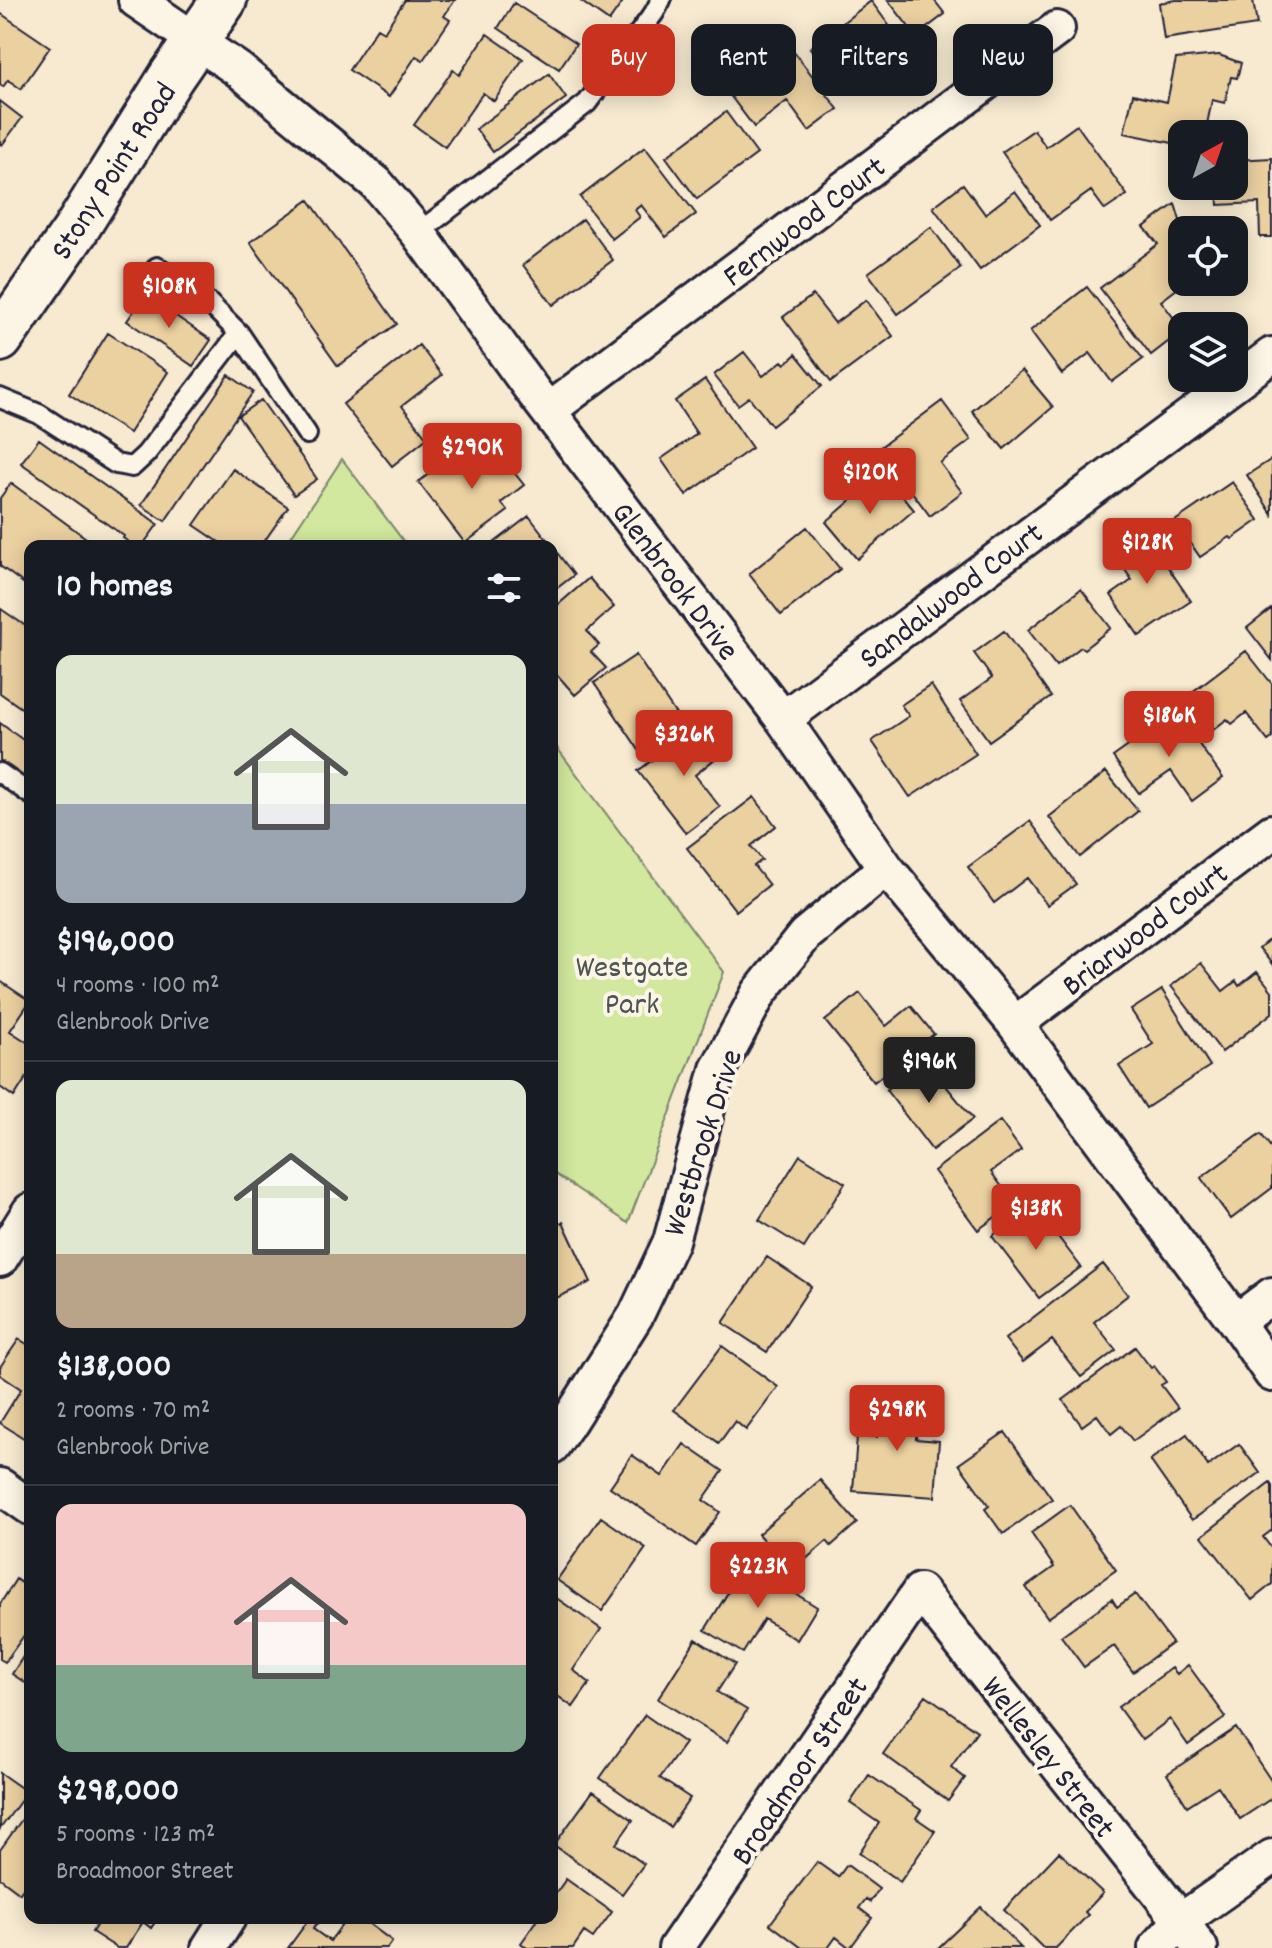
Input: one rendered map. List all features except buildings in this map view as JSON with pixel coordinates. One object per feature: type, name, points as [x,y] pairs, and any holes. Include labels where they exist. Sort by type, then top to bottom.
[{"type":"main road","name":"Stony Point Road","points":[[0,339],[75,231],[224,0]]},
{"type":"street","name":"Glenbrook Drive","points":[[136,0],[239,70],[376,183],[418,233],[783,719],[886,868],[1015,1024],[1272,1374]]},
{"type":"street","name":"Fernwood Court","points":[[549,410],[1057,29]]},
{"type":"street","name":"Sandalwood Court","points":[[783,719],[1272,355]]},
{"type":"street","name":"Briarwood Court","points":[[1015,1024],[1272,832]]},
{"type":"street","name":"Westbrook Drive","points":[[558,1426],[636,1315],[671,1241],[718,1069],[759,993],[805,935],[886,868]]},
{"type":"street","points":[[0,1259],[24,1221]]},
{"type":"street","points":[[1236,1322],[1272,1295]]},
{"type":"street","points":[[0,1486],[24,1503]]},
{"type":"street","name":"Wellesley Street","points":[[920,1591],[1190,1934]]},
{"type":"street","name":"Broadmoor Street","points":[[676,1948],[920,1591]]},
{"type":"street","points":[[1156,1948],[1190,1934],[1272,1857]]},
{"type":"street","points":[[209,1948],[224,1924]]},
{"type":"lane","points":[[418,233],[587,103],[661,0]]},
{"type":"lane","points":[[157,267],[209,303],[239,333],[307,434]]},
{"type":"lane","points":[[0,398],[39,414],[116,464],[132,467],[146,454],[239,333]]},
{"type":"lane","points":[[0,773],[24,790]]},
{"type":"green space","points":[[342,459],[403,540],[289,540]]},
{"type":"green space","name":"Westgate Park","points":[[558,749],[724,972],[628,1223],[558,1176]]}]
